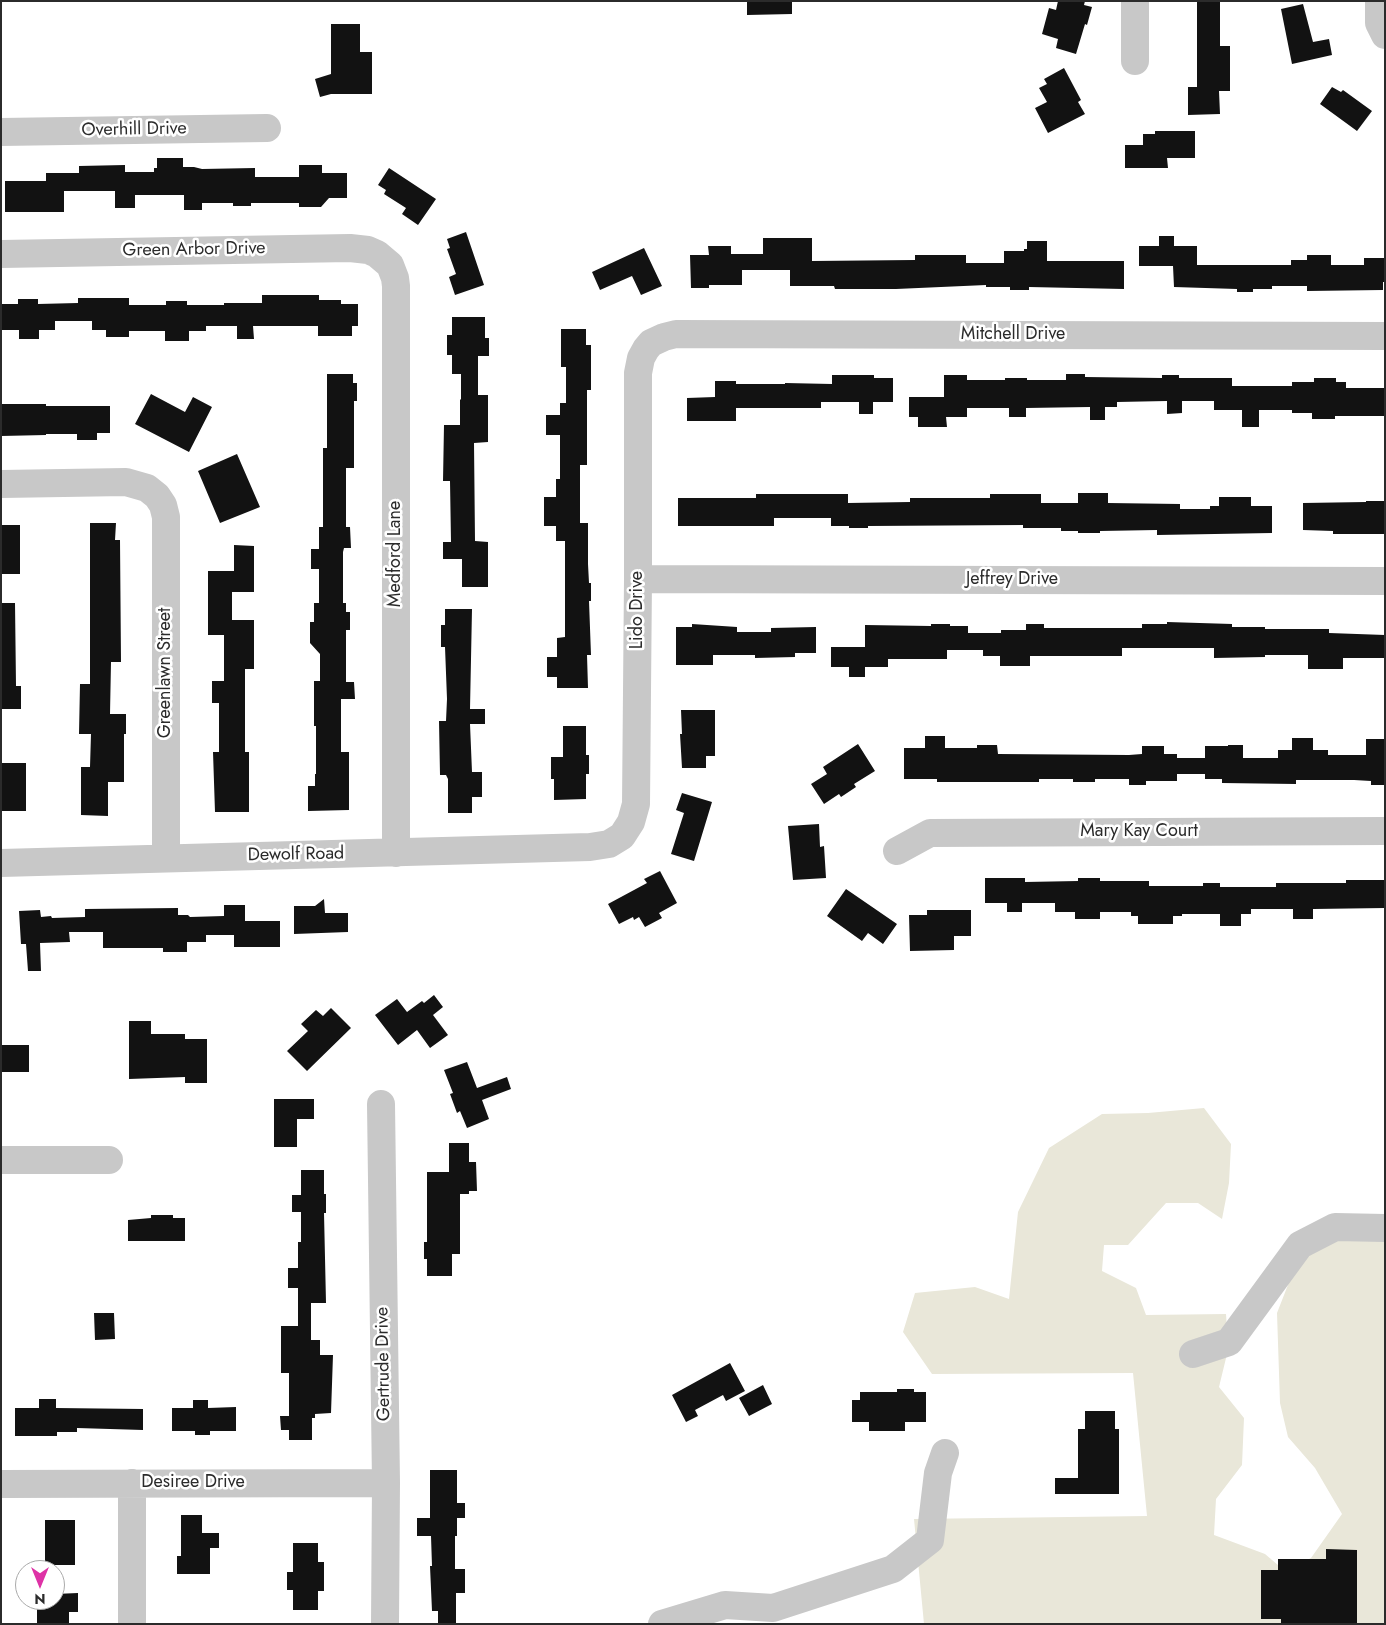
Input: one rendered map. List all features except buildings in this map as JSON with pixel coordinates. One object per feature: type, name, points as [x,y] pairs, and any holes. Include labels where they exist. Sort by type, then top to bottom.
[{"type":"street","points":[[1135,1],[1135,61]]},
{"type":"street","points":[[1379,1],[1379,23],[1385,35]]},
{"type":"street","name":"Overhill Drive","points":[[1,132],[267,128]]},
{"type":"street","name":"Green Arbor Drive","points":[[1,254],[350,248],[368,250],[384,259]]},
{"type":"street","name":"Medford Lane","points":[[384,259],[393,271],[396,286],[396,853]]},
{"type":"street","name":"Mitchell Drive","points":[[646,349],[657,340],[676,334],[1385,336]]},
{"type":"street","name":"Lido Drive","points":[[590,847],[609,844],[617,840],[627,830],[634,815],[636,804],[638,373],[641,358],[646,349]]},
{"type":"street","name":"Greenlawn Street","points":[[1,484],[126,482],[140,485],[153,492],[160,500],[166,518],[166,858]]},
{"type":"street","name":"Jeffrey Drive","points":[[638,579],[1385,581]]},
{"type":"street","name":"Mary Kay Court","points":[[897,851],[930,833],[1385,831]]},
{"type":"street","name":"Dewolf Road","points":[[1,863],[590,847]]},
{"type":"street","name":"Gertrude Drive","points":[[381,1104],[386,1482],[385,1624]]},
{"type":"street","points":[[1,1160],[109,1160]]},
{"type":"street","points":[[1193,1354],[1230,1342],[1300,1245],[1335,1227],[1385,1228]]},
{"type":"street","points":[[662,1624],[725,1605],[774,1608],[894,1569],[930,1540],[938,1473],[945,1453]]},
{"type":"street","name":"Desiree Drive","points":[[1,1484],[386,1482]]},
{"type":"street","points":[[132,1483],[132,1624]]},
{"type":"shaded area","points":[[1204,1108],[1231,1144],[1229,1183],[1222,1219],[1198,1203],[1166,1203],[1128,1245],[1104,1245],[1102,1271],[1136,1288],[1146,1315],[1226,1314],[1227,1329],[1182,1347],[1187,1367],[1227,1354],[1219,1387],[1244,1418],[1242,1465],[1216,1499],[1214,1535],[1265,1554],[1285,1571],[1311,1558],[1342,1514],[1315,1468],[1288,1437],[1280,1403],[1277,1313],[1293,1272],[1306,1254],[1333,1240],[1385,1239],[1385,1624],[924,1624],[914,1519],[1147,1516],[1133,1373],[932,1374],[903,1332],[915,1293],[975,1287],[1009,1299],[1018,1212],[1049,1148],[1102,1114],[1148,1113]]}]
